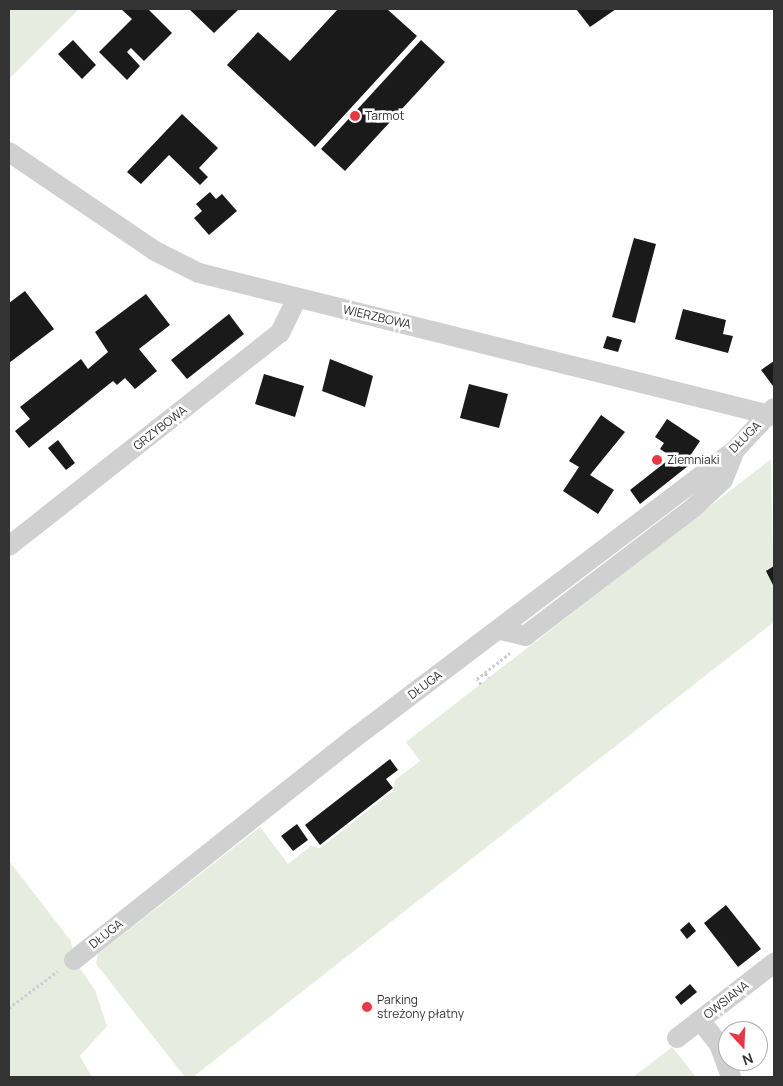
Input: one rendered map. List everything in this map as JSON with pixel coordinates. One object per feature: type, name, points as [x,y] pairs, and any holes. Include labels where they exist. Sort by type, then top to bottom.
[{"type":"street","name":"WIERZBOWA","points":[[9,152],[178,263],[298,298],[772,413]]},
{"type":"street","name":"GRZYBOWA","points":[[9,546],[280,333],[298,298]]},
{"type":"street","name":"DŁUGA","points":[[74,960],[735,450],[772,413]]},
{"type":"street","points":[[500,630],[525,636],[693,508],[724,480],[735,450]]},
{"type":"street","name":"OWSIANA","points":[[677,1038],[774,963]]},
{"type":"street","points":[[700,1020],[720,1044],[731,1077]]},
{"type":"path","points":[[481,684],[477,679],[525,636]]},
{"type":"path","points":[[485,673],[489,678]]},
{"type":"path","points":[[9,1008],[74,960]]},
{"type":"shaded area","points":[[9,9],[79,9],[9,79]]},
{"type":"shaded area","points":[[771,459],[774,622],[193,1077],[185,1077],[96,964],[98,954],[260,827],[288,864],[311,846],[320,848],[393,791],[395,780],[420,761],[406,742]]},
{"type":"shaded area","points":[[9,861],[71,941],[74,960],[95,990],[107,1026],[80,1056],[92,1077],[9,1077]]},
{"type":"shaded area","points":[[672,1047],[696,1077],[633,1077]]},
{"type":"building","points":[[121,9],[148,9],[172,33],[144,61],[131,48],[127,52],[140,66],[127,80],[99,52],[132,19]]},
{"type":"building","points":[[189,9],[239,9],[214,33]]},
{"type":"building","points":[[338,9],[387,9],[417,36],[315,147],[227,65],[258,32],[290,61]]},
{"type":"building","points":[[576,9],[616,9],[590,27]]},
{"type":"building","points":[[73,40],[96,65],[82,79],[58,54]]},
{"type":"building","points":[[421,40],[445,62],[345,171],[321,149]]},
{"type":"building","points":[[182,114],[218,148],[199,168],[208,177],[200,185],[169,155],[141,184],[127,172]]},
{"type":"building","points":[[210,192],[216,199],[222,194],[237,211],[209,235],[194,218],[202,211],[196,204]]},
{"type":"building","points":[[634,238],[656,244],[635,323],[612,317]]},
{"type":"building","points":[[25,291],[54,329],[9,363],[9,303]]},
{"type":"building","points":[[146,294],[170,325],[139,349],[157,371],[135,389],[125,378],[117,385],[113,381],[29,448],[15,431],[30,419],[20,407],[81,359],[88,369],[108,352],[95,332]]},
{"type":"building","points":[[683,309],[726,320],[723,334],[733,336],[728,353],[675,339]]},
{"type":"building","points":[[229,314],[244,334],[187,379],[171,360]]},
{"type":"building","points":[[607,336],[622,340],[618,352],[603,348]]},
{"type":"building","points":[[330,359],[373,376],[365,407],[322,391]]},
{"type":"building","points":[[774,361],[774,385],[773,386],[761,370]]},
{"type":"building","points":[[264,374],[304,386],[295,417],[255,404]]},
{"type":"building","points":[[469,384],[508,394],[499,428],[460,418]]},
{"type":"building","points":[[601,415],[625,432],[590,475],[614,490],[598,514],[563,491],[579,467],[569,461]]},
{"type":"building","points":[[667,419],[700,441],[688,459],[680,458],[688,466],[640,504],[630,490],[672,457],[660,449],[664,443],[655,437]]},
{"type":"building","points":[[58,440],[75,463],[66,470],[48,448]]},
{"type":"building","points":[[774,566],[774,587],[766,571]]},
{"type":"building","points":[[390,759],[398,770],[386,779],[393,788],[320,845],[305,825]]},
{"type":"building","points":[[297,824],[308,840],[293,851],[281,836]]},
{"type":"building","points":[[726,905],[761,949],[738,967],[704,923]]},
{"type":"building","points":[[689,922],[696,931],[687,939],[680,930]]},
{"type":"building","points":[[690,984],[697,992],[681,1005],[675,997]]},
{"type":"place","name":"Tarmot","points":[[355,116]]},
{"type":"place","name":"Ziemniaki","points":[[657,460]]},
{"type":"place","name":"Parking streżony płatny","points":[[367,1007]]}]
